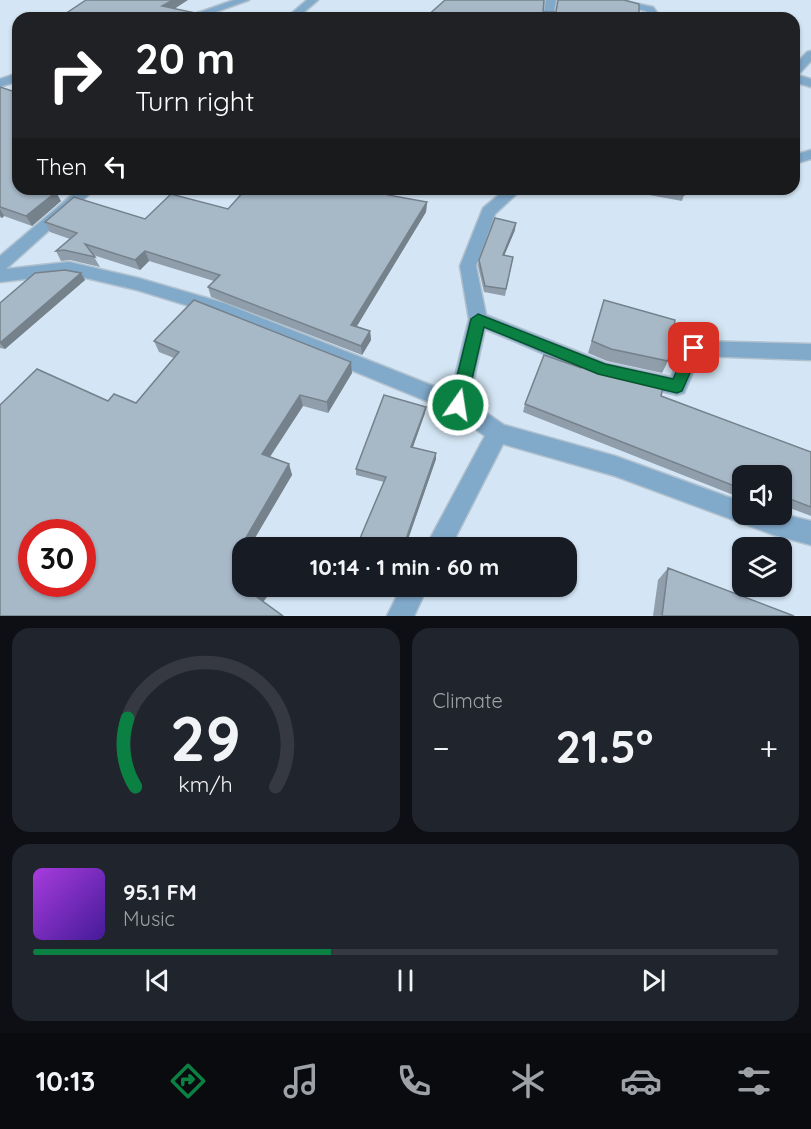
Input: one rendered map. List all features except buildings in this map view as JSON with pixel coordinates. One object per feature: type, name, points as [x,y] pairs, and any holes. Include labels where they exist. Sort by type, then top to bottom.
[{"type":"street","points":[[207,12],[244,0]]},
{"type":"street","points":[[298,12],[313,0]]},
{"type":"street","points":[[604,0],[649,9],[651,12]]},
{"type":"street","points":[[800,67],[811,54]]},
{"type":"street","points":[[0,265],[81,195]]},
{"type":"street","points":[[458,405],[478,319],[468,266],[488,212],[508,195]]},
{"type":"street","points":[[0,276],[69,268],[138,284],[219,308],[458,405],[498,433],[615,466],[732,509]]},
{"type":"street","points":[[478,319],[603,370],[677,387],[694,348],[811,352]]},
{"type":"street","points":[[443,537],[498,433]]},
{"type":"street","points":[[778,525],[811,533]]},
{"type":"street","points":[[400,616],[410,597]]},
{"type":"route","points":[[458,405],[478,319],[603,370],[677,387],[694,348]]}]
